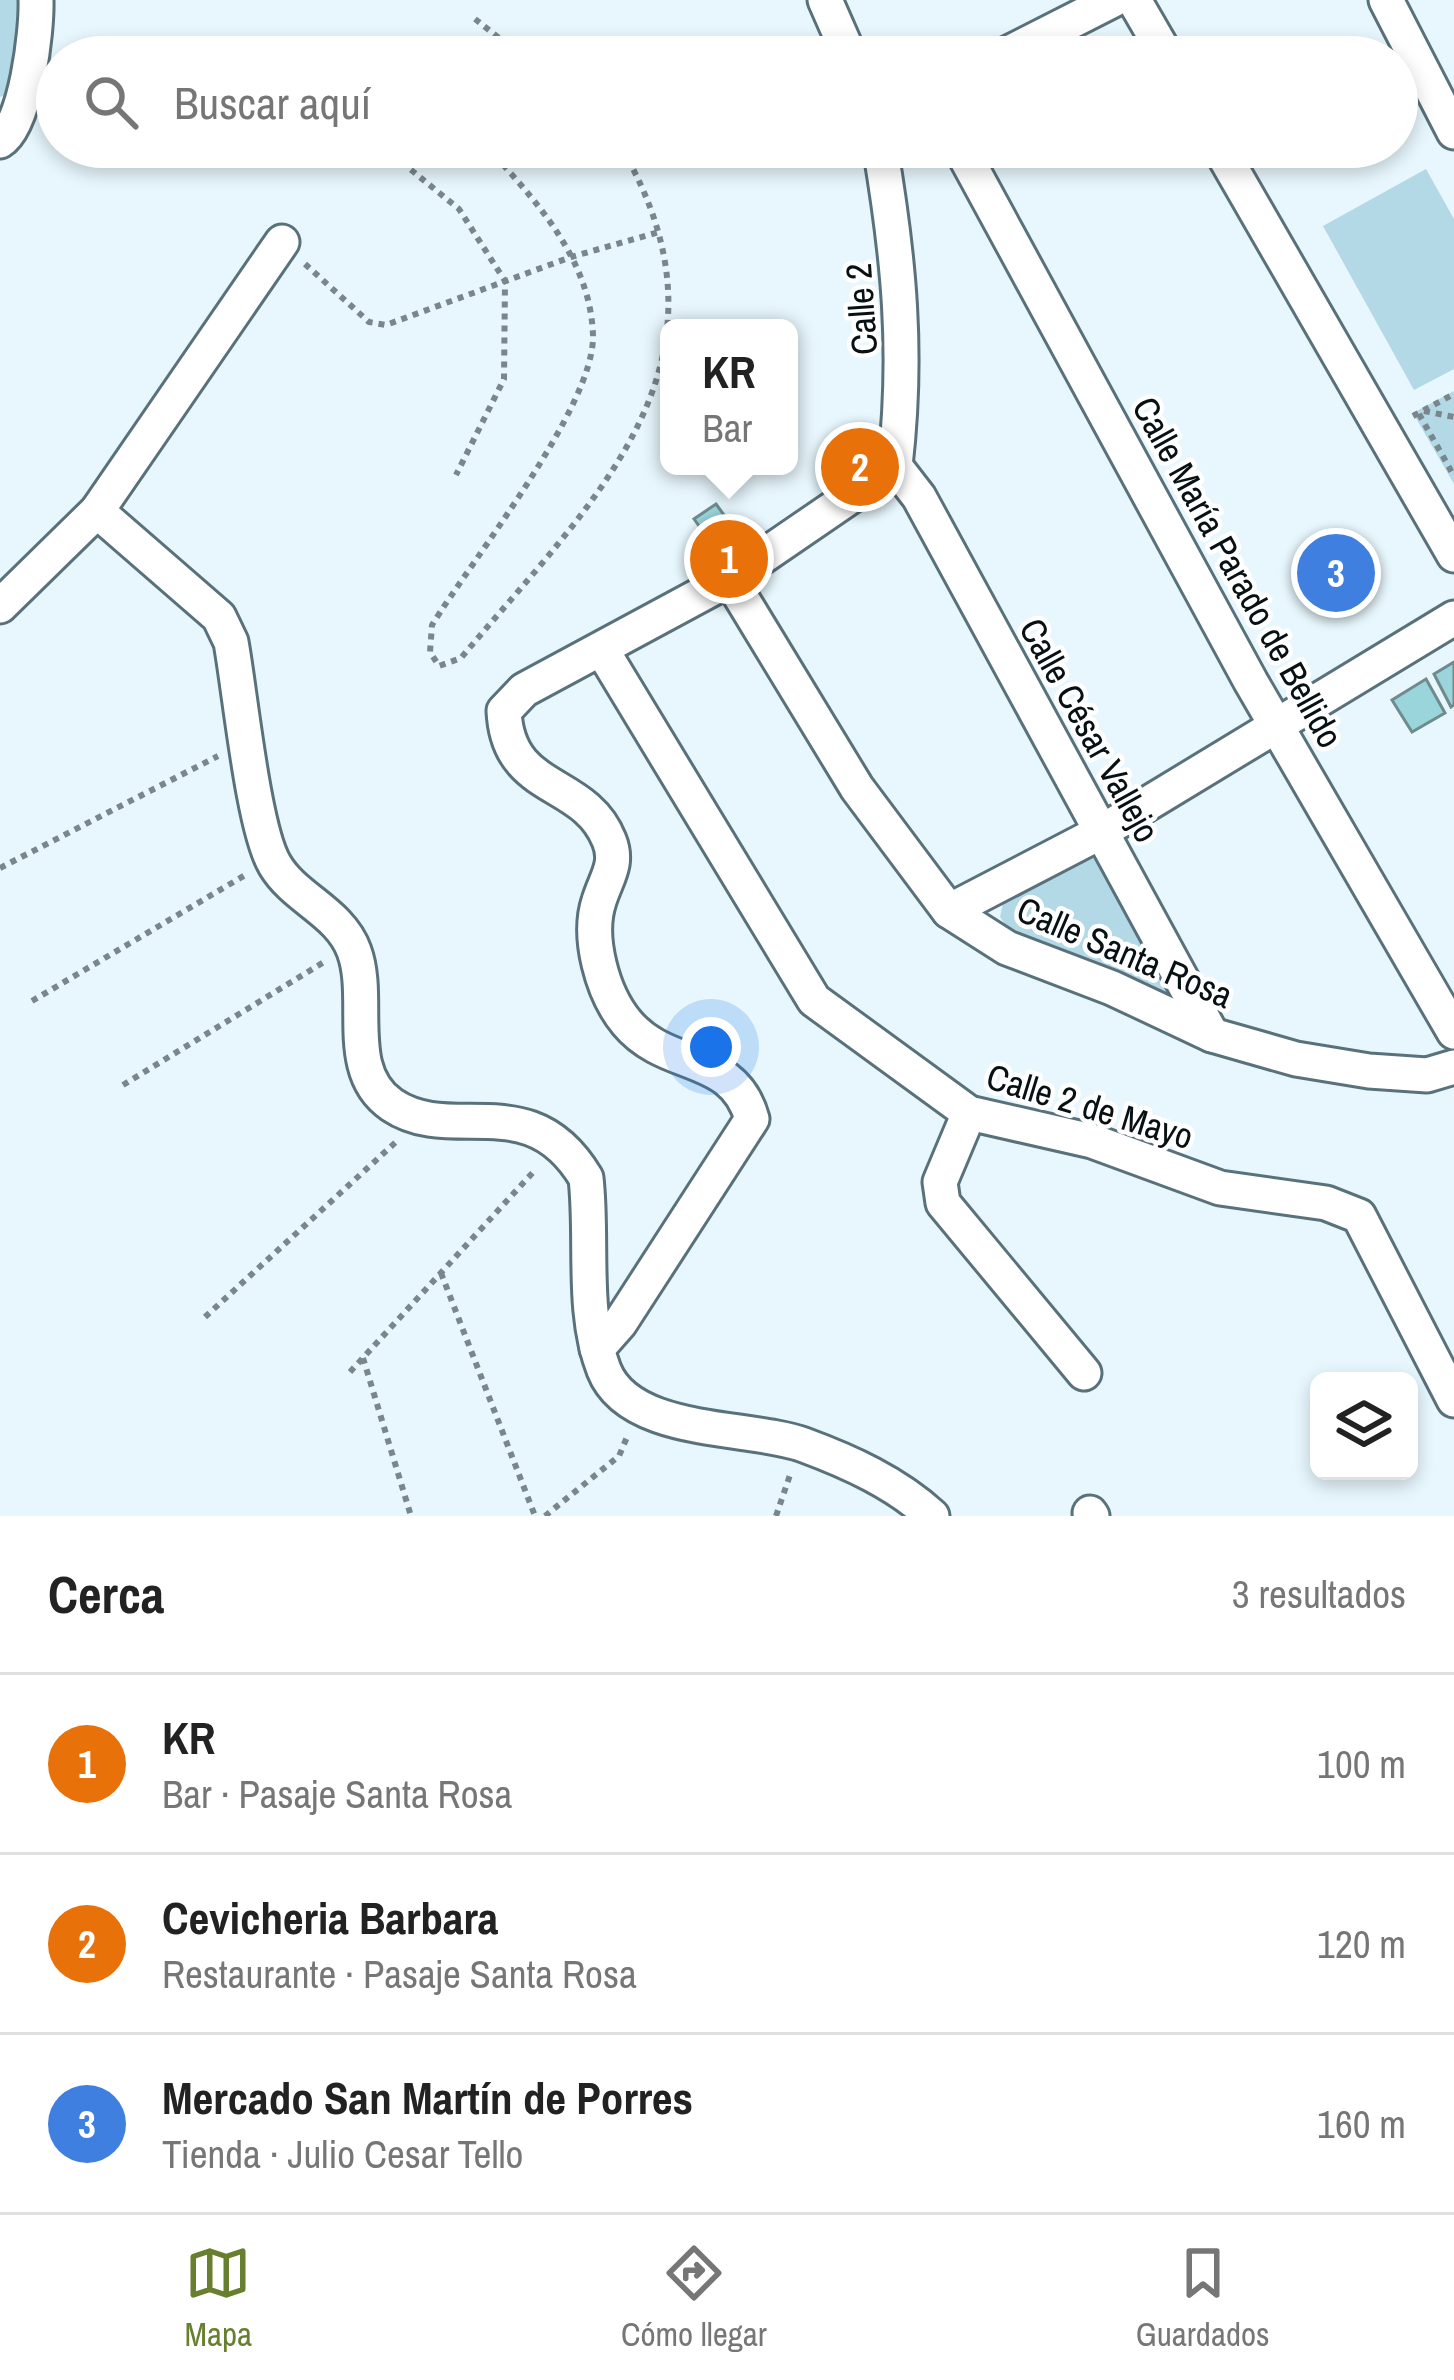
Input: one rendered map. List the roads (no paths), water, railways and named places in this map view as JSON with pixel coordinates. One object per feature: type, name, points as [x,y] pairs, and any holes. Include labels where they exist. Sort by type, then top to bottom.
[{"type":"street","points":[[0,141],[10,134],[17,116],[35,35],[36,0]]},
{"type":"street","points":[[825,0],[841,36]]},
{"type":"street","points":[[1042,36],[1113,0]]},
{"type":"street","points":[[1134,0],[1155,36]]},
{"type":"street","points":[[1386,0],[1405,36]]},
{"type":"street","points":[[1418,62],[1454,132]]},
{"type":"street","name":"Calle 2","points":[[883,168],[902,295],[905,381],[896,466]]},
{"type":"street","name":"Calle María Parado de Bellido","points":[[972,168],[1276,722],[1454,1031]]},
{"type":"street","points":[[1231,168],[1454,555]]},
{"type":"street","points":[[0,606],[97,511],[282,242]]},
{"type":"street","points":[[597,1349],[620,1324],[752,1119],[746,1095],[726,1074],[658,1048],[627,1024],[596,954],[597,905],[614,867],[610,841],[596,818],[572,797],[540,781],[518,761],[506,737],[505,711],[524,690],[730,579],[896,466]]},
{"type":"street","name":"Calle César Vallejo","points":[[896,466],[919,497],[1212,1035]]},
{"type":"street","points":[[97,511],[219,617],[231,642],[271,860],[352,944],[359,967],[363,1063],[392,1105],[421,1118],[498,1121],[549,1137],[586,1178],[597,1349],[606,1376],[641,1406],[682,1423],[801,1443],[902,1489],[932,1516]]},
{"type":"street","name":"Calle Santa Rosa","points":[[730,579],[856,788],[949,910],[1006,948],[1112,988],[1212,1035],[1296,1059],[1369,1071],[1427,1075],[1454,1067]]},
{"type":"street","points":[[949,910],[1101,832],[1454,618]]},
{"type":"street","name":"Calle 2 de Mayo","points":[[602,650],[814,1000],[969,1113],[1093,1141],[1220,1188],[1326,1203],[1358,1216],[1454,1400]]},
{"type":"street","points":[[969,1113],[940,1182],[943,1203],[1084,1373]]},
{"type":"place","name":"Cevicheria Barbara","points":[[860,467]]},
{"type":"place","name":"KR","points":[[729,559]]},
{"type":"place","name":"Mercado San Martín de Porres","points":[[1336,573]]}]
